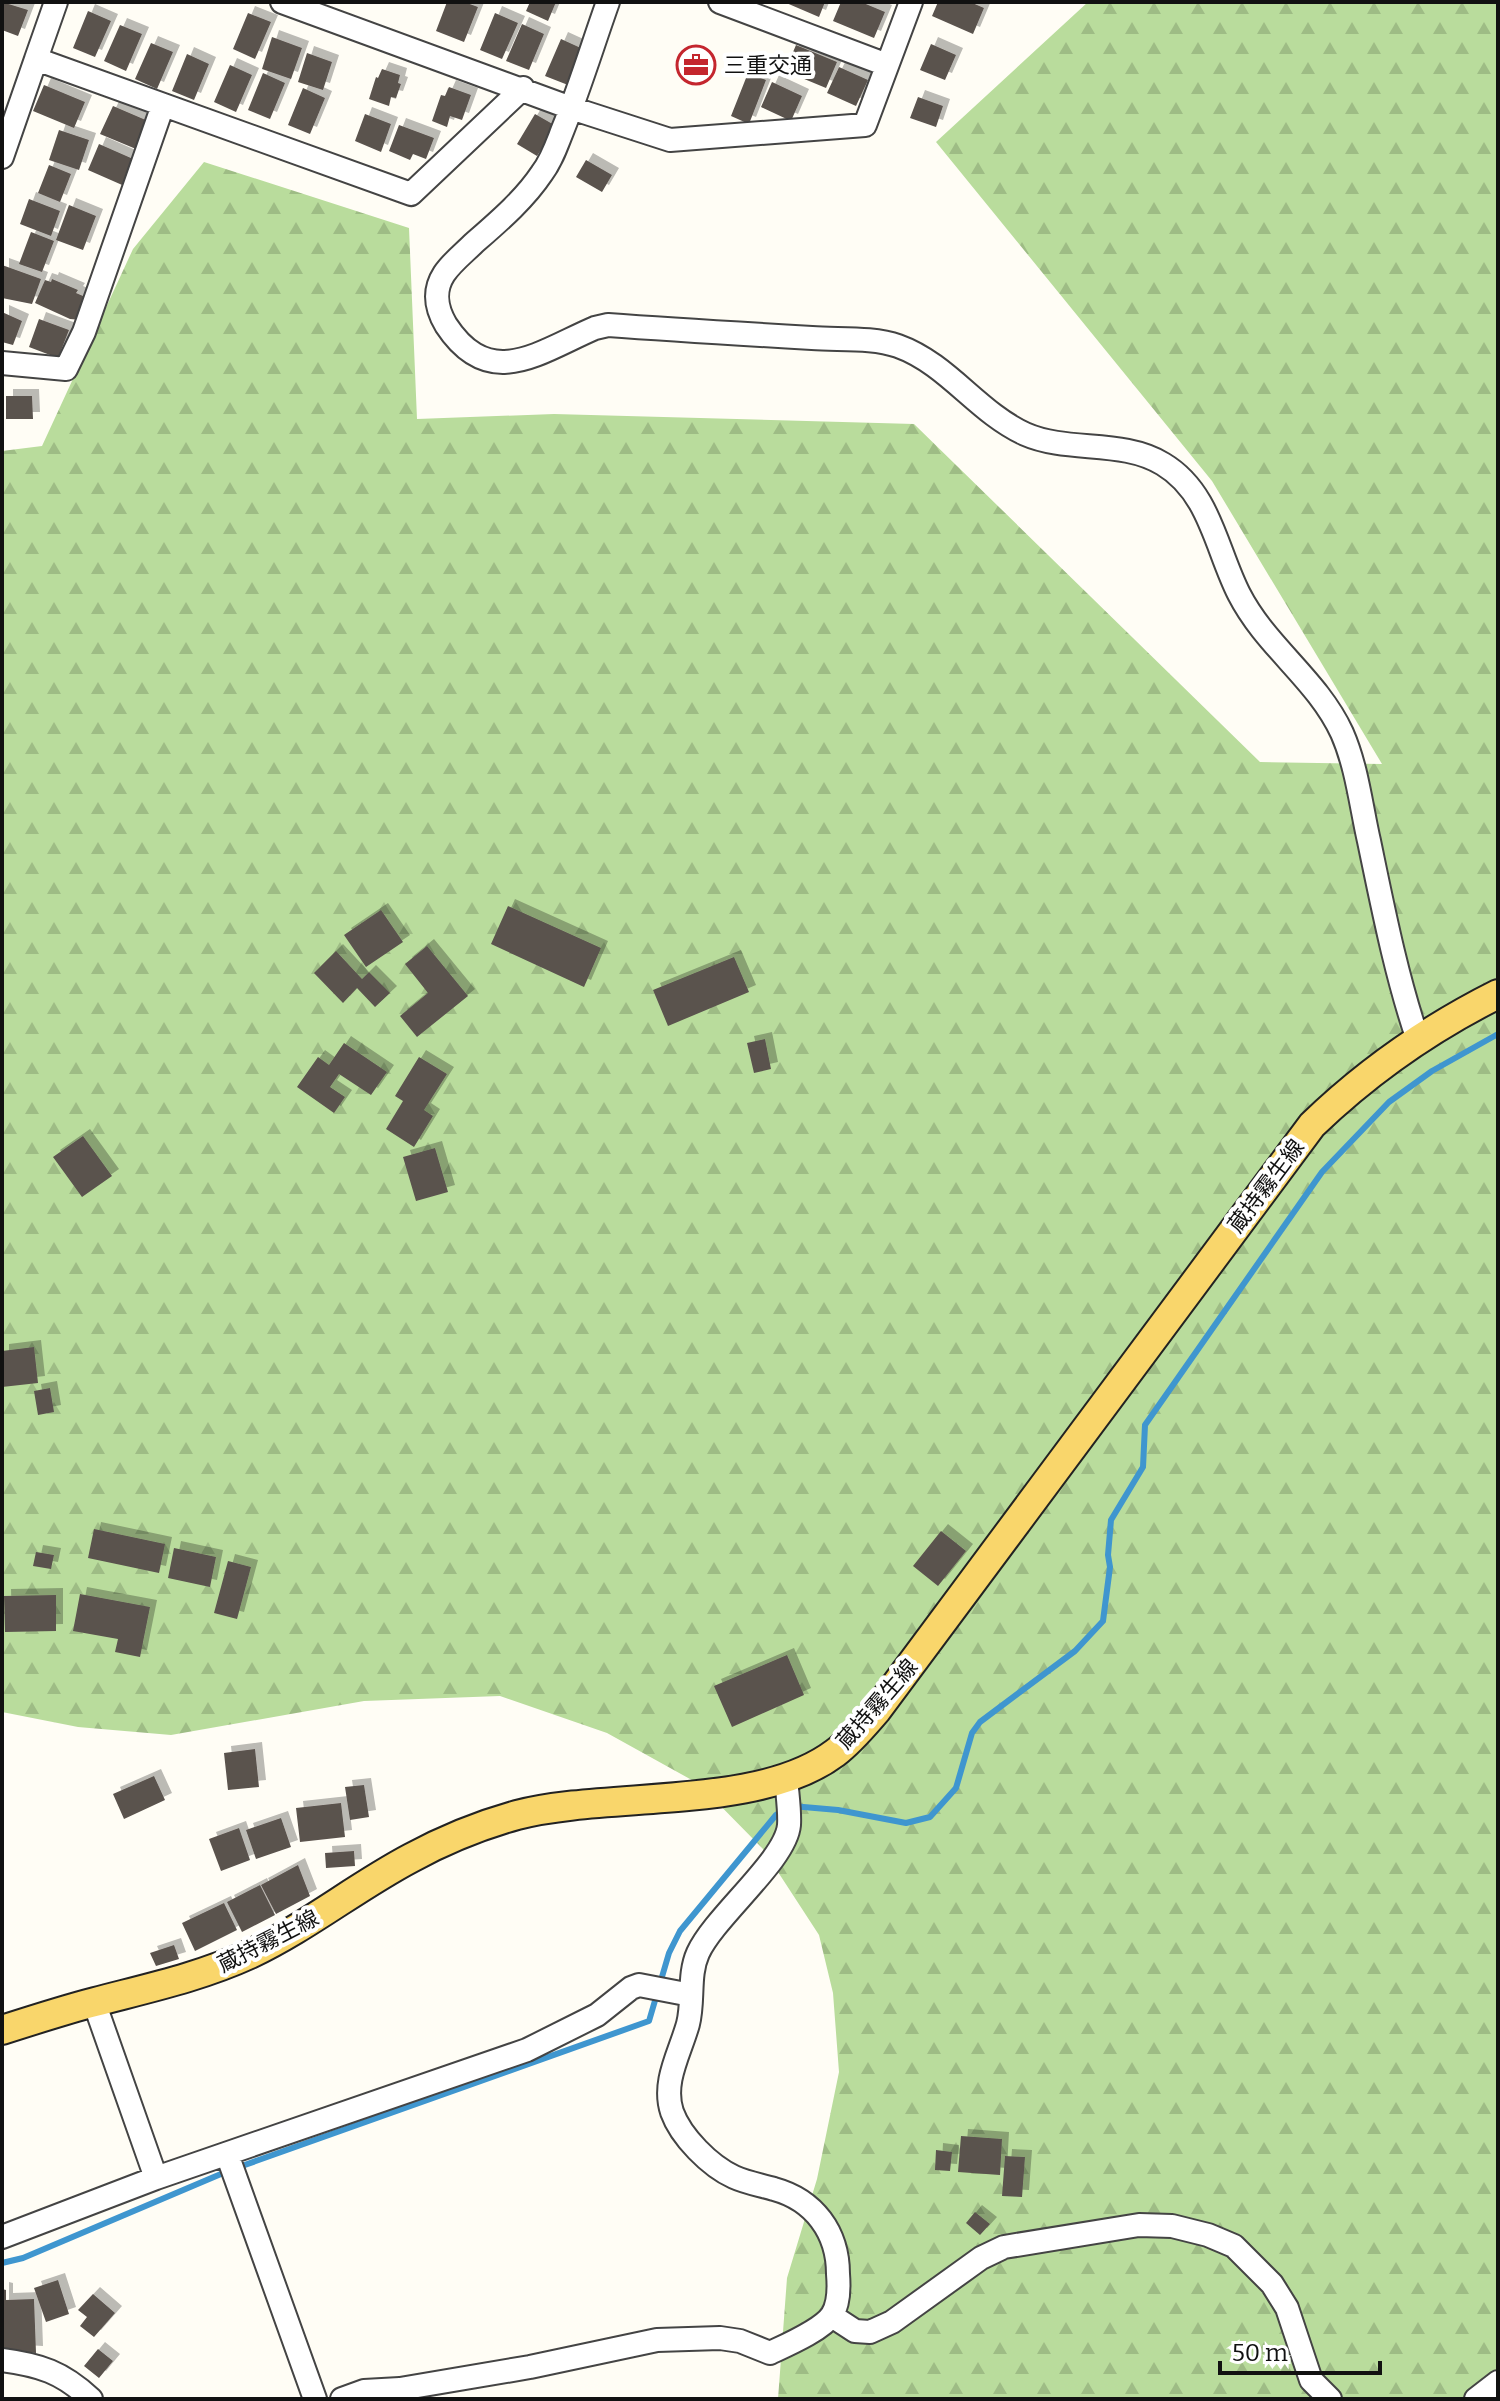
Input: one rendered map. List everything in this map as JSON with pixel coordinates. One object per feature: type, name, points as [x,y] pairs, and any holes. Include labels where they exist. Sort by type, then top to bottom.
[{"type":"main road","name":"蔵持霧生線","points":[[2,2030],[94,2002],[183,1980],[240,1958],[286,1936],[408,1859],[463,1833],[517,1815],[565,1806],[786,1784],[833,1754],[877,1710],[1312,1125],[1344,1094],[1418,1040],[1498,994]]},
{"type":"street","points":[[2,157],[56,2]]},
{"type":"street","points":[[282,2],[571,108],[670,140],[865,125],[911,2]]},
{"type":"street","points":[[608,2],[571,108],[543,173],[453,263],[438,286],[436,300],[440,314],[461,344],[482,360],[504,363],[519,361],[608,325],[886,343],[932,362],[1006,424],[1021,432],[1046,442],[1136,452],[1165,465],[1191,488],[1201,502],[1231,577],[1252,616],[1276,648],[1319,693],[1340,729],[1353,768],[1404,999],[1418,1040]]},
{"type":"street","points":[[720,2],[761,9],[887,65]]},
{"type":"street","points":[[36,59],[411,194],[523,88]]},
{"type":"street","points":[[2,363],[66,369],[84,332],[163,105]]},
{"type":"street","points":[[342,2399],[364,2391],[400,2389],[501,2372],[657,2340],[720,2338],[740,2341],[770,2353],[820,2326],[832,2316],[837,2303],[838,2268],[833,2239],[825,2222],[789,2194],[726,2173],[693,2143],[673,2114],[669,2089],[689,2021],[683,1994],[698,1952],[723,1916],[779,1850],[789,1826],[786,1784]]},
{"type":"street","points":[[2,2237],[156,2178],[232,2165],[527,2050],[597,2015],[631,1988],[649,1985],[683,1994]]},
{"type":"street","points":[[94,2002],[156,2178]]},
{"type":"street","points":[[232,2165],[315,2399]]},
{"type":"street","points":[[832,2316],[855,2331],[870,2332],[892,2322],[981,2258],[1004,2247],[1139,2225],[1172,2226],[1208,2235],[1234,2246],[1272,2284],[1287,2308],[1311,2380],[1330,2399]]},
{"type":"street","points":[[2,2360],[58,2373],[91,2399]]},
{"type":"street","points":[[1476,2399],[1498,2382]]},
{"type":"green space","points":[[1088,2],[1498,2],[1498,2399],[778,2399],[787,2278],[817,2179],[839,2072],[833,1993],[819,1935],[763,1849],[699,1784],[607,1733],[500,1696],[364,1701],[171,1735],[78,1727],[2,1712],[2,451],[42,446],[133,249],[204,162],[409,228],[417,419],[554,414],[914,424],[1260,762],[1382,764],[1212,481],[936,142]]},
{"type":"building","points":[[2,2],[28,10],[18,36],[2,30]]},
{"type":"building","points":[[447,2],[464,2],[478,7],[464,42],[436,31]]},
{"type":"building","points":[[530,2],[556,2],[548,21],[526,11]]},
{"type":"building","points":[[784,2],[825,2],[819,17]]},
{"type":"building","points":[[841,2],[861,2],[885,12],[874,38],[833,21]]},
{"type":"building","points":[[938,2],[970,2],[984,8],[973,34],[932,16]]},
{"type":"building","points":[[88,11],[111,21],[95,57],[73,48]]},
{"type":"building","points":[[248,13],[271,22],[255,59],[233,49]]},
{"type":"building","points":[[495,13],[518,23],[502,59],[480,50]]},
{"type":"building","points":[[522,24],[544,34],[529,70],[506,61]]},
{"type":"building","points":[[120,25],[142,34],[126,71],[104,61]]},
{"type":"building","points":[[272,37],[302,48],[291,79],[262,69]]},
{"type":"building","points":[[561,39],[583,49],[568,85],[545,76]]},
{"type":"building","points":[[151,43],[173,52],[157,89],[135,79]]},
{"type":"building","points":[[931,44],[956,55],[945,80],[920,70]]},
{"type":"building","points":[[796,45],[837,62],[826,88],[785,71]]},
{"type":"building","points":[[307,53],[332,62],[323,90],[298,82]]},
{"type":"building","points":[[187,54],[209,64],[194,100],[172,91]]},
{"type":"building","points":[[230,65],[252,75],[236,112],[214,102]]},
{"type":"building","points":[[839,67],[868,80],[856,106],[827,93]]},
{"type":"building","points":[[382,69],[400,75],[398,83],[401,84],[396,98],[391,97],[389,106],[369,99]]},
{"type":"building","points":[[263,73],[285,83],[270,119],[248,110]]},
{"type":"building","points":[[748,73],[766,80],[749,124],[731,116]]},
{"type":"building","points":[[772,82],[802,96],[791,121],[761,107]]},
{"type":"building","points":[[44,85],[85,102],[74,128],[33,111]]},
{"type":"building","points":[[449,87],[471,95],[462,120],[450,116],[447,127],[432,121],[441,95],[445,96]]},
{"type":"building","points":[[303,88],[325,98],[310,134],[288,125]]},
{"type":"building","points":[[918,97],[943,106],[936,127],[910,118]]},
{"type":"building","points":[[113,106],[148,121],[136,149],[100,134]]},
{"type":"building","points":[[365,114],[391,124],[381,152],[355,141]]},
{"type":"building","points":[[535,114],[556,126],[537,156],[517,144]]},
{"type":"building","points":[[399,125],[434,138],[426,159],[413,154],[410,160],[389,151]]},
{"type":"building","points":[[59,130],[89,140],[79,170],[49,160]]},
{"type":"building","points":[[99,144],[140,162],[129,188],[88,170]]},
{"type":"building","points":[[586,160],[612,175],[602,192],[576,177]]},
{"type":"building","points":[[49,165],[71,174],[60,202],[38,193]]},
{"type":"building","points":[[29,199],[60,211],[51,236],[20,224]]},
{"type":"building","points":[[69,205],[96,216],[83,250],[56,240]]},
{"type":"building","points":[[31,232],[54,241],[42,272],[19,264]]},
{"type":"building","points":[[2,265],[41,279],[32,304],[2,298]]},
{"type":"building","points":[[52,279],[90,299],[82,320],[70,319],[35,303],[45,280],[51,282]]},
{"type":"building","points":[[2,312],[22,321],[13,345],[2,342]]},
{"type":"building","points":[[39,319],[69,330],[58,358],[29,347]]},
{"type":"building","points":[[6,396],[32,396],[33,419],[6,419]]},
{"type":"building","points":[[508,906],[601,948],[584,987],[491,944]]},
{"type":"building","points":[[381,910],[403,942],[366,967],[344,935]]},
{"type":"building","points":[[427,946],[468,996],[417,1037],[400,1016],[428,993],[405,964]]},
{"type":"building","points":[[336,951],[362,979],[369,972],[390,993],[375,1007],[357,988],[343,1003],[314,973]]},
{"type":"building","points":[[734,957],[749,992],[668,1026],[653,990]]},
{"type":"building","points":[[765,1039],[771,1069],[754,1073],[747,1043]]},
{"type":"building","points":[[344,1043],[387,1072],[371,1095],[339,1074],[330,1087],[345,1097],[334,1113],[297,1087],[318,1057],[329,1065]]},
{"type":"building","points":[[419,1057],[447,1074],[424,1110],[433,1116],[414,1147],[386,1129],[403,1101],[395,1096]]},
{"type":"building","points":[[83,1136],[112,1176],[82,1197],[53,1157]]},
{"type":"building","points":[[435,1148],[448,1192],[416,1201],[403,1157]]},
{"type":"building","points":[[34,1347],[38,1383],[2,1387],[2,1351]]},
{"type":"building","points":[[50,1388],[54,1412],[38,1415],[34,1391]]},
{"type":"building","points":[[94,1529],[165,1544],[159,1573],[88,1558]]},
{"type":"building","points":[[941,1531],[966,1551],[938,1586],[913,1566]]},
{"type":"building","points":[[174,1548],[216,1557],[210,1587],[168,1578]]},
{"type":"building","points":[[36,1552],[54,1555],[51,1569],[33,1566]]},
{"type":"building","points":[[228,1561],[251,1567],[237,1619],[214,1613]]},
{"type":"building","points":[[80,1594],[150,1607],[140,1657],[115,1652],[118,1639],[73,1631]]},
{"type":"building","points":[[56,1595],[56,1631],[5,1632],[4,1596]]},
{"type":"building","points":[[787,1655],[804,1695],[732,1727],[714,1686]]},
{"type":"building","points":[[255,1749],[259,1787],[228,1790],[224,1753]]},
{"type":"building","points":[[154,1776],[165,1800],[124,1819],[113,1794]]},
{"type":"building","points":[[364,1785],[369,1817],[350,1820],[345,1787]]},
{"type":"building","points":[[341,1803],[345,1837],[300,1842],[296,1808]]},
{"type":"building","points":[[281,1818],[291,1847],[256,1859],[246,1830]]},
{"type":"building","points":[[239,1828],[250,1860],[221,1871],[209,1839]]},
{"type":"building","points":[[354,1851],[355,1866],[326,1868],[325,1853]]},
{"type":"building","points":[[298,1865],[310,1896],[276,1914],[261,1885]]},
{"type":"building","points":[[260,1885],[275,1915],[242,1932],[227,1902]]},
{"type":"building","points":[[224,1903],[237,1930],[195,1951],[182,1923]]},
{"type":"building","points":[[174,1945],[179,1959],[156,1966],[150,1953]]},
{"type":"building","points":[[961,2136],[1002,2139],[1000,2175],[958,2172]]},
{"type":"building","points":[[936,2150],[952,2152],[950,2171],[935,2170]]},
{"type":"building","points":[[1005,2156],[1025,2157],[1022,2197],[1002,2196]]},
{"type":"building","points":[[975,2212],[990,2224],[980,2235],[966,2223]]},
{"type":"building","points":[[58,2280],[69,2314],[46,2322],[34,2288]]},
{"type":"building","points":[[2,2289],[6,2290],[6,2300],[34,2299],[36,2353],[2,2351]]},
{"type":"building","points":[[93,2294],[115,2313],[94,2337],[80,2326],[87,2317],[78,2310]]},
{"type":"building","points":[[98,2349],[113,2361],[99,2378],[84,2366]]},
{"type":"waterway","points":[[792,1806],[838,1810],[906,1823],[930,1817],[956,1788],[972,1733],[980,1722],[1075,1651],[1103,1621],[1110,1567],[1111,1520],[1143,1467],[1145,1425],[1322,1172],[1389,1102],[1432,1071],[1498,1034]]},
{"type":"waterway","points":[[239,2167],[649,2021],[669,1953],[680,1931],[782,1811]]},
{"type":"waterway","points":[[2,2263],[23,2258],[228,2171]]},
{"type":"place","name":"三重交通","points":[[696,65]]}]
